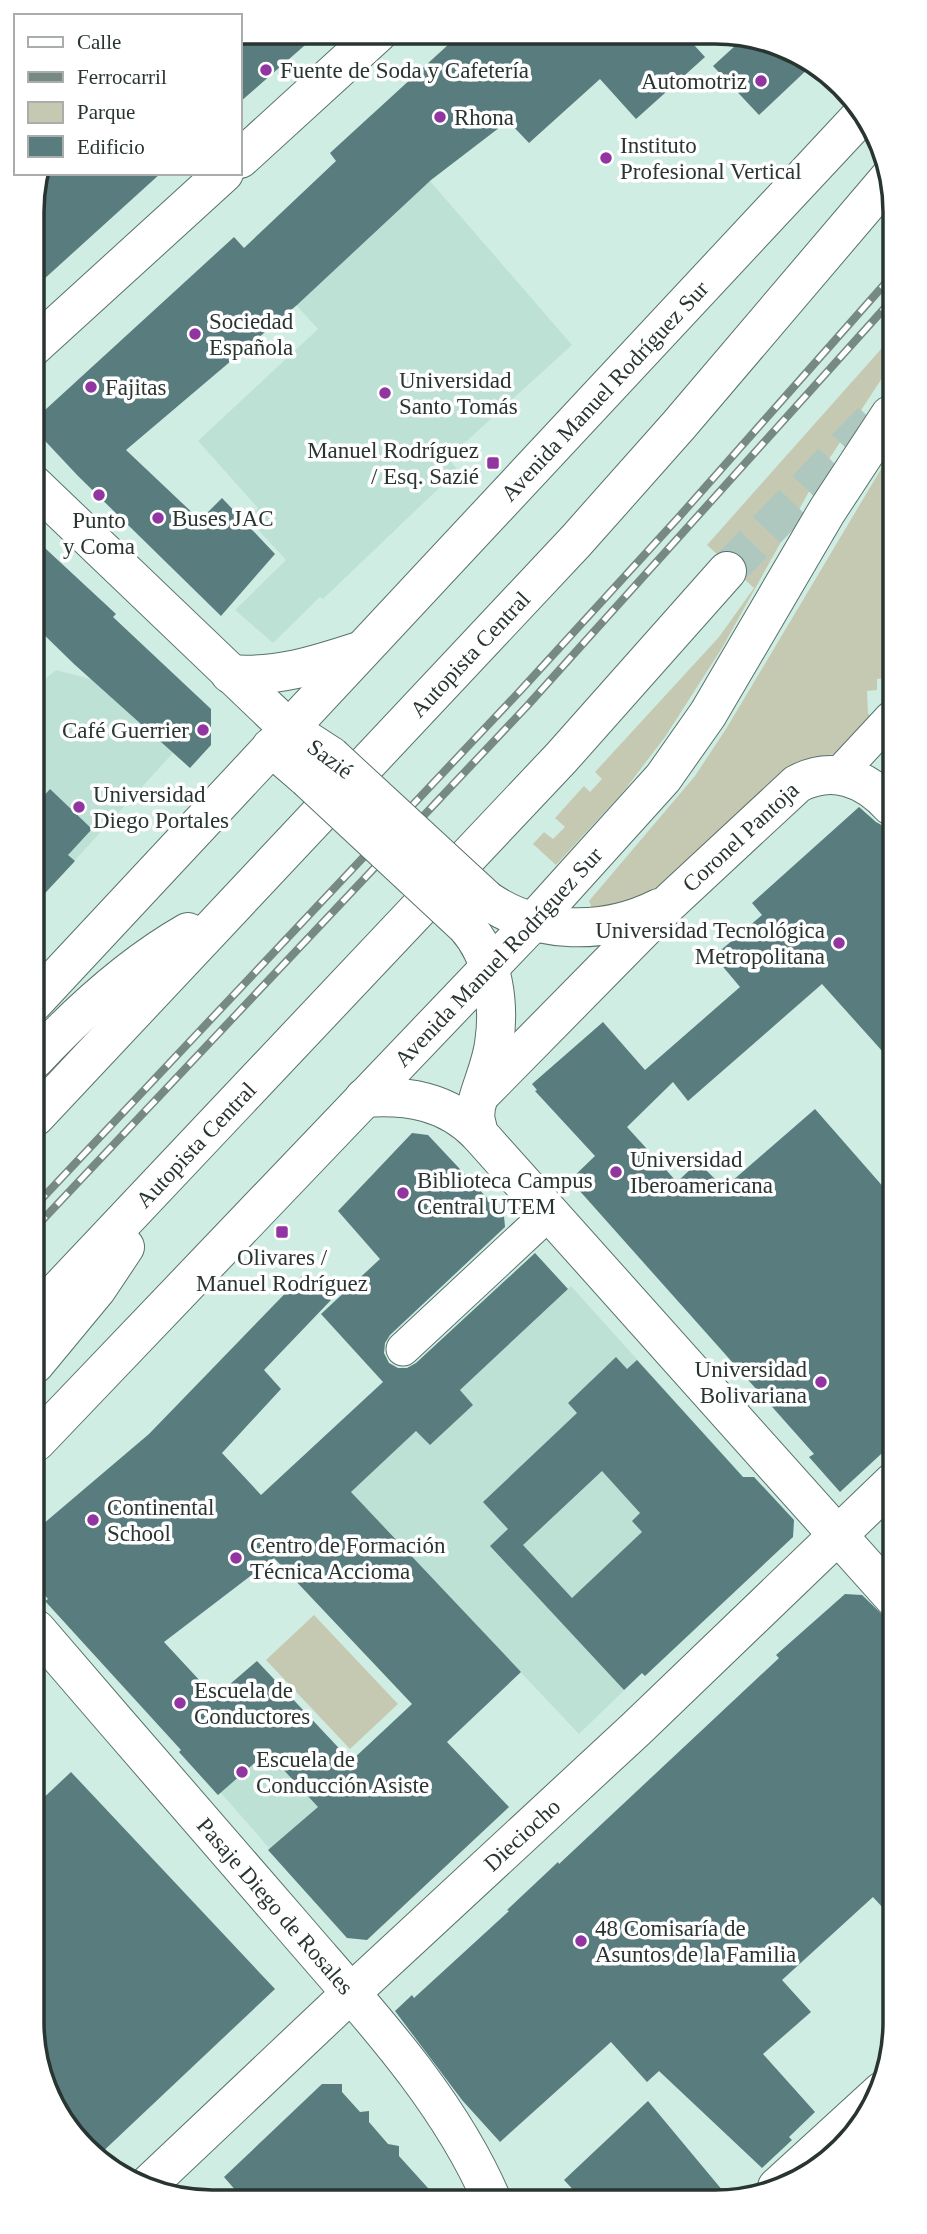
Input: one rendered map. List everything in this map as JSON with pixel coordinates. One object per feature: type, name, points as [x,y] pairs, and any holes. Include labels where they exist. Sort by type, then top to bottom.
[{"type":"main road","points":[[242,157],[366,44]]},
{"type":"main road","name":"Avenida Manuel Rodríguez Sur","points":[[44,991],[856,121]]},
{"type":"main road","points":[[44,337],[222,175]]},
{"type":"main road","name":"Autopista Central","points":[[44,1107],[576,541],[680,425],[882,188]]},
{"type":"main road","name":"Avenida Manuel Rodríguez Sur","points":[[44,1434],[532,923],[628,818],[686,747],[736,669],[827,511],[883,426]]},
{"type":"main road","name":"Sazié","points":[[44,495],[230,674],[280,738],[319,767],[477,913],[482,947],[490,966],[495,1014],[494,1043],[479,1116]]},
{"type":"main road","name":"Autopista Central","points":[[44,1306],[561,758],[727,571]]},
{"type":"main road","points":[[230,674],[254,676],[288,672],[361,651]]},
{"type":"main road","points":[[839,774],[861,782],[883,799]]},
{"type":"main road","name":"Coronel Pantoja","points":[[479,1116],[670,902],[789,790],[811,778],[839,774]]},
{"type":"main road","name":"Sazié","points":[[477,913],[501,910],[532,923],[568,927],[608,925],[630,920],[670,902]]},
{"type":"main road","points":[[44,1049],[97,998],[133,969],[181,936],[232,907]]},
{"type":"main road","points":[[364,1098],[414,1098],[454,1113],[479,1116],[550,1213],[883,1585]]},
{"type":"main road","points":[[44,1353],[97,1289],[177,1166]]},
{"type":"main road","name":"Dieciocho","points":[[154,2179],[636,1729],[883,1491]]},
{"type":"main road","name":"Pasaje Diego de Rosales","points":[[44,1638],[351,1993],[441,2108],[470,2152],[487,2190]]},
{"type":"main road","points":[[794,2171],[855,2115]]},
{"type":"street","points":[[839,774],[883,727]]},
{"type":"street","points":[[403,1349],[550,1213]]},
{"type":"shaded area","name":"Universidad Santo Tomás","points":[[372,114],[572,345],[448,458],[458,470],[273,643],[235,610],[286,560],[248,519],[258,508],[198,441],[318,329],[244,248],[336,161],[330,153]]},
{"type":"shaded area","name":"Universidad Diego Portales","points":[[56,670],[94,680],[173,753],[44,894],[44,680]]},
{"type":"shaded area","points":[[571,1286],[743,1477],[754,1477],[794,1520],[793,1537],[645,1676],[642,1673],[579,1734],[351,1492],[416,1431],[430,1445],[472,1405],[460,1390]]},
{"type":"shaded area","name":"Escuela de Conducción Asiste","points":[[227,1710],[322,1811],[270,1849],[221,1793],[217,1795],[179,1752]]},
{"type":"green space","points":[[883,347],[883,377],[816,479],[722,648],[665,737],[623,792],[556,865],[533,844],[544,832],[553,839],[565,827],[555,818],[584,786],[590,792],[602,779],[595,772],[719,637],[754,588],[707,545]]},
{"type":"green space","points":[[883,466],[883,678],[877,679],[877,690],[867,691],[868,713],[875,721],[848,751],[810,759],[779,776],[650,895],[592,908],[589,901],[695,776],[726,729]]},
{"type":"green space","points":[[314,1615],[398,1704],[350,1749],[266,1660]]},
{"type":"building","points":[[242,44],[306,44],[242,100]]},
{"type":"building","points":[[449,44],[693,44],[705,57],[636,119],[600,79],[529,143],[508,121],[431,180],[297,305],[126,450],[200,520],[222,498],[275,554],[221,616],[44,440],[44,411],[234,237],[244,248],[336,161],[330,153]]},
{"type":"building","name":"Automotriz","points":[[736,45],[769,53],[806,70],[759,115],[713,66]]},
{"type":"building","points":[[48,175],[159,175],[44,279],[44,201]]},
{"type":"building","points":[[44,547],[116,614],[113,617],[211,709],[211,745],[190,768],[44,635]]},
{"type":"building","points":[[50,789],[92,829],[68,855],[75,861],[44,894],[44,796]]},
{"type":"building","points":[[859,807],[883,826],[883,1052],[822,984],[688,1101],[673,1082],[627,1127],[677,1182],[698,1162],[724,1188],[815,1109],[883,1187],[883,1452],[840,1492],[809,1457],[814,1454],[570,1180],[595,1156],[535,1091],[537,1090],[532,1084],[603,1022],[645,1070],[740,987],[714,956],[762,915],[752,903]]},
{"type":"building","points":[[412,1133],[428,1135],[504,1216],[505,1227],[390,1335],[385,1343],[384,1353],[389,1363],[398,1368],[407,1368],[416,1363],[535,1253],[568,1289],[460,1390],[473,1405],[430,1445],[416,1431],[351,1492],[521,1672],[447,1742],[509,1807],[367,1940],[347,1938],[268,1850],[318,1807],[267,1752],[218,1795],[179,1752],[181,1750],[45,1601],[48,1599],[44,1594],[44,1523],[149,1434],[304,1274],[331,1300],[264,1370],[281,1389],[222,1453],[261,1495],[383,1382],[321,1314],[380,1259],[338,1211]],"holes":[[[274,1558],[412,1704],[351,1761],[257,1661],[215,1697],[164,1642]]]},
{"type":"building","points":[[616,1357],[627,1369],[637,1360],[743,1477],[754,1477],[794,1520],[793,1537],[645,1676],[642,1673],[624,1690],[490,1546],[508,1529],[483,1502],[577,1413],[568,1403]],"holes":[[[602,1471],[640,1513],[632,1521],[642,1532],[572,1598],[523,1545]]]},
{"type":"building","points":[[845,1594],[862,1595],[883,1615],[883,1908],[873,1897],[782,1980],[811,2012],[763,2054],[815,2112],[789,2137],[792,2140],[762,2168],[659,2071],[647,2082],[611,2042],[500,2142],[462,2100],[395,2011],[412,1995],[414,1998],[509,1911],[507,1910],[558,1862],[559,1864],[779,1658],[776,1655]]},
{"type":"building","points":[[71,1772],[275,1989],[104,2151],[78,2125],[66,2106],[49,2066],[45,2044],[44,1797]]},
{"type":"building","points":[[322,2084],[342,2084],[342,2092],[360,2112],[369,2111],[369,2122],[388,2144],[399,2146],[399,2156],[430,2190],[235,2190],[224,2177]]},
{"type":"building","points":[[648,2101],[722,2190],[573,2190],[564,2180]]},
{"type":"tunnel","points":[[727,571],[883,409]]},
{"type":"railway","points":[[44,1196],[520,691],[678,518],[883,286]]},
{"type":"railway","points":[[44,1218],[528,705],[883,310]]},
{"type":"place","name":"Fuente de Soda y Cafetería","points":[[266,70]]},
{"type":"place","name":"Automotriz","points":[[761,81]]},
{"type":"place","name":"Rhona","points":[[440,117]]},
{"type":"place","name":"Instituto Profesional Vertical","points":[[606,158]]},
{"type":"place","name":"Sociedad Española","points":[[195,334]]},
{"type":"place","name":"Fajitas","points":[[91,387]]},
{"type":"place","name":"Universidad Santo Tomás","points":[[385,393]]},
{"type":"place","name":"Manuel Rodríguez / Esq. Sazié","points":[[493,463]]},
{"type":"place","name":"Punto y Coma","points":[[99,495]]},
{"type":"place","name":"Buses JAC","points":[[158,518]]},
{"type":"place","name":"Café Guerrier","points":[[203,730]]},
{"type":"place","name":"Universidad Diego Portales","points":[[79,807]]},
{"type":"place","name":"Universidad Tecnológica Metropolitana","points":[[839,943]]},
{"type":"place","name":"Universidad Iberoamericana","points":[[616,1172]]},
{"type":"place","name":"Biblioteca Campus Central UTEM","points":[[403,1193]]},
{"type":"place","name":"Olivares / Manuel Rodríguez","points":[[282,1232]]},
{"type":"place","name":"Universidad Bolivariana","points":[[821,1382]]},
{"type":"place","name":"Continental School","points":[[93,1520]]},
{"type":"place","name":"Centro de Formación Técnica Accioma","points":[[236,1558]]},
{"type":"place","name":"Escuela de Conductores","points":[[180,1703]]},
{"type":"place","name":"Escuela de Conducción Asiste","points":[[242,1772]]},
{"type":"place","name":"48 Comisaría de Asuntos de la Familia","points":[[581,1941]]}]
